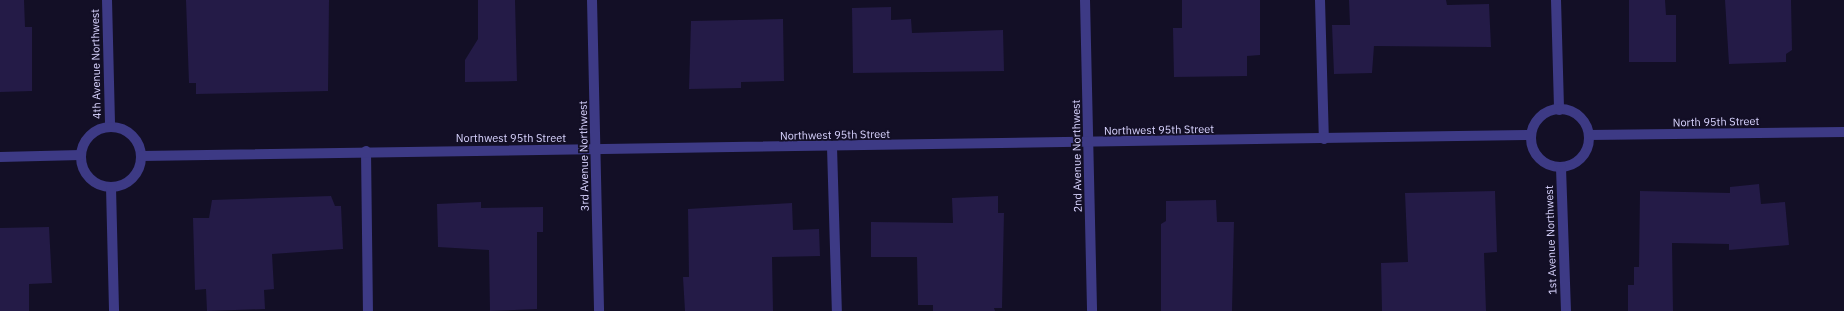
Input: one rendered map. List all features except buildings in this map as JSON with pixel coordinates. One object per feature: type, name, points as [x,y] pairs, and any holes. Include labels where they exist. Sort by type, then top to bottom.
[{"type":"street","name":"4th Avenue Northwest","points":[[107,0],[110,127]]},
{"type":"street","name":"3rd Avenue Northwest","points":[[592,0],[600,311]]},
{"type":"street","name":"2nd Avenue Northwest","points":[[1085,0],[1092,311]]},
{"type":"street","points":[[1320,0],[1324,139]]},
{"type":"street","points":[[1556,0],[1559,110]]},
{"type":"street","points":[[1559,110],[1581,118],[1589,135],[1587,148],[1580,160],[1561,168],[1542,162],[1531,145],[1530,135],[1540,117],[1559,110]]},
{"type":"street","points":[[110,127],[129,133],[141,156],[138,171],[131,179],[111,187],[96,184],[88,177],[81,155],[91,135],[110,127]]},
{"type":"street","name":"North 95th Street","points":[[1589,135],[1844,132]]},
{"type":"street","name":"Northwest 95th Street","points":[[141,156],[366,151],[596,150],[1530,135]]},
{"type":"street","points":[[832,146],[837,311]]},
{"type":"street","points":[[366,151],[368,311]]},
{"type":"street","points":[[0,157],[81,155]]},
{"type":"street","name":"1st Avenue Northwest","points":[[1561,168],[1566,311]]},
{"type":"street","points":[[111,187],[114,311]]}]
